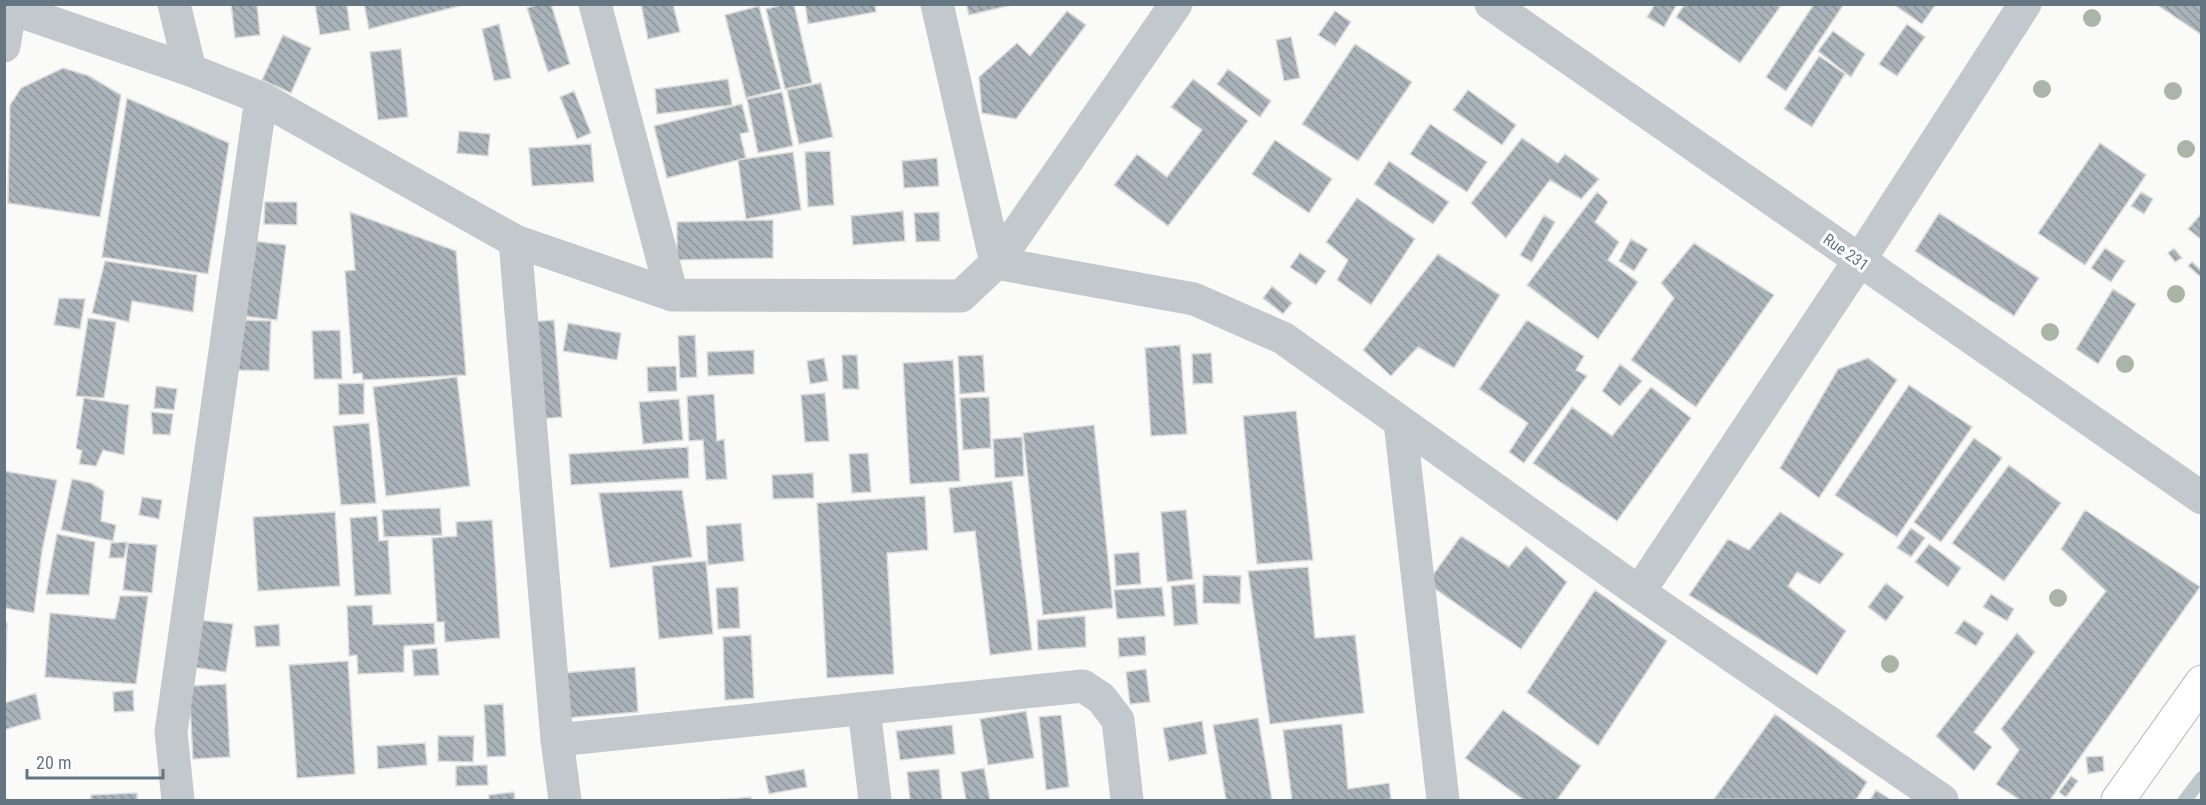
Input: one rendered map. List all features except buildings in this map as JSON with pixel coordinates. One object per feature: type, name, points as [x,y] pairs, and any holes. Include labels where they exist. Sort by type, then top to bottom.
[{"type":"street","points":[[174,4],[190,70]]},
{"type":"street","points":[[595,4],[672,295]]},
{"type":"street","points":[[937,4],[996,264]]},
{"type":"street","points":[[4,46],[7,7],[190,70],[261,98],[515,241],[672,295],[961,296],[996,264],[1176,4]]},
{"type":"street","name":"Rue 231","points":[[1491,4],[2202,498]]},
{"type":"street","points":[[1639,592],[1859,261],[2025,4]]},
{"type":"street","points":[[178,801],[171,732],[261,98]]},
{"type":"street","points":[[515,241],[557,740],[565,801]]},
{"type":"street","points":[[996,264],[1194,299],[1283,338],[1639,592],[1942,801]]},
{"type":"street","points":[[1400,422],[1443,801]]},
{"type":"street","points":[[2118,801],[2202,682]]},
{"type":"street","points":[[557,740],[1083,686],[1101,698],[1118,720],[1127,801]]},
{"type":"street","points":[[864,709],[875,801]]},
{"type":"waterway","points":[[2185,800],[2202,778]]}]
